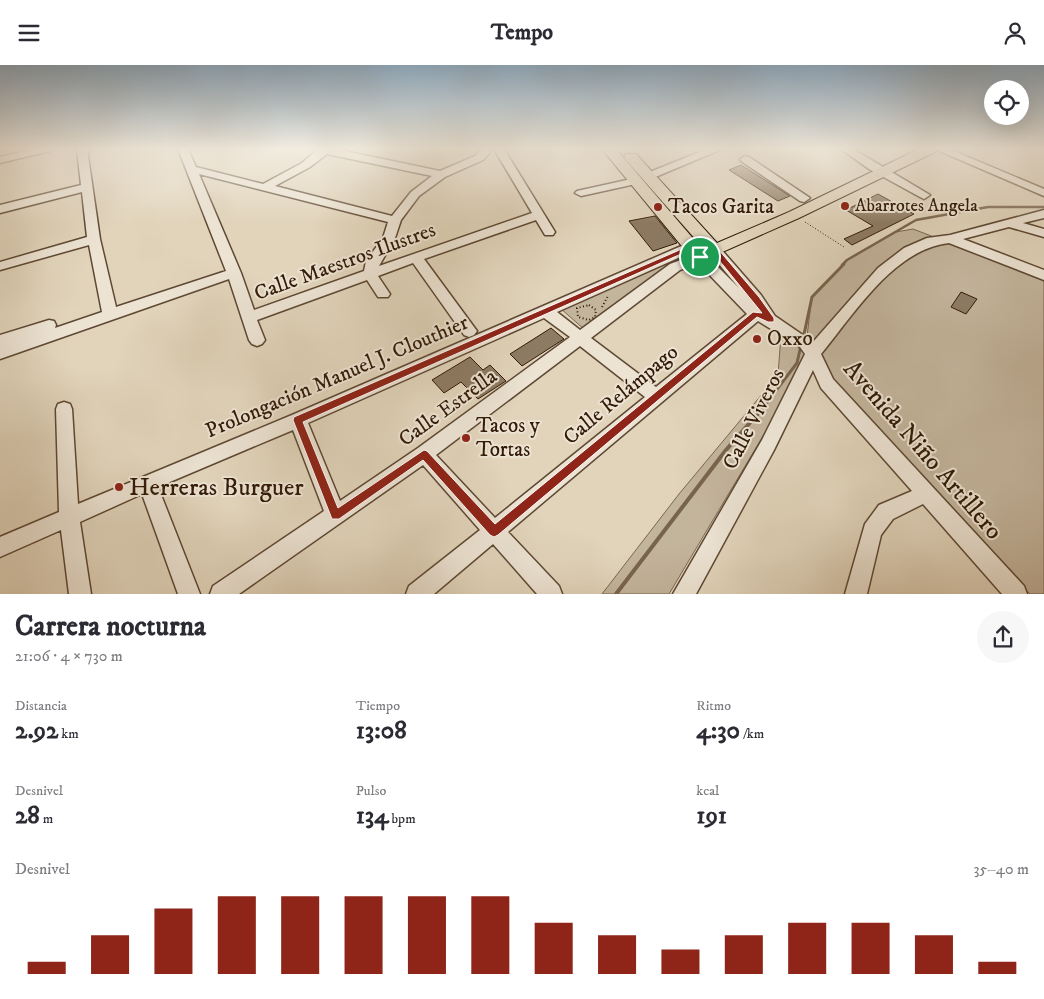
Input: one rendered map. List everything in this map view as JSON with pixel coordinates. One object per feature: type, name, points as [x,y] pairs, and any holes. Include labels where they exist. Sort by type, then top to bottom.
[{"type":"main road","points":[[637,174],[703,249]]},
{"type":"main road","points":[[639,174],[642,178]]},
{"type":"main road","points":[[703,249],[804,198],[868,174]]},
{"type":"main road","points":[[703,249],[794,215],[871,174]]},
{"type":"street","points":[[85,174],[94,239],[109,311]]},
{"type":"street","name":"Calle Maestros Ilustres","points":[[193,174],[250,317],[539,215]]},
{"type":"street","points":[[210,174],[395,220]]},
{"type":"street","points":[[265,187],[290,174]]},
{"type":"street","points":[[435,174],[441,175]]},
{"type":"street","points":[[383,294],[370,274],[373,261],[390,238],[395,220],[415,194],[444,174]]},
{"type":"street","points":[[514,174],[549,232]]},
{"type":"street","points":[[581,193],[653,174]]},
{"type":"street","points":[[767,174],[804,198]]},
{"type":"street","points":[[885,174],[924,195]]},
{"type":"street","points":[[999,174],[1044,193]]},
{"type":"street","points":[[1023,184],[1044,182]]},
{"type":"street","points":[[0,209],[86,187]]},
{"type":"street","name":"Calle Viveros","points":[[684,594],[768,445],[809,348],[882,271],[910,251],[932,241],[950,239],[1044,214]]},
{"type":"street","points":[[1009,223],[1044,233]]},
{"type":"street","points":[[0,266],[94,239]]},
{"type":"street","points":[[950,239],[1044,275]]},
{"type":"street","points":[[703,249],[767,317],[809,348]]},
{"type":"street","name":"Prolongación Manuel J. Clouthier","points":[[0,547],[298,420],[546,311],[703,249]]},
{"type":"street","name":"Calle Estrella","points":[[221,594],[424,454],[675,267],[703,249]]},
{"type":"street","points":[[416,257],[469,331]]},
{"type":"street","points":[[0,341],[130,306],[234,273]]},
{"type":"street","points":[[0,353],[109,311]]},
{"type":"street","points":[[546,311],[656,396]]},
{"type":"street","points":[[250,317],[257,340]]},
{"type":"street","name":"Calle Relámpago","points":[[417,594],[656,396],[767,317]]},
{"type":"street","name":"Avenida Niño Artillero","points":[[809,348],[827,383],[1016,594]]},
{"type":"street","points":[[64,409],[69,516],[80,594]]},
{"type":"street","points":[[298,420],[336,516]]},
{"type":"street","points":[[424,454],[551,594]]},
{"type":"street","points":[[147,483],[189,594]]},
{"type":"street","points":[[856,594],[872,531],[886,512],[926,494]]},
{"type":"path","points":[[794,215],[844,247]]},
{"type":"path","points":[[597,315],[596,310],[589,305],[579,306],[576,310],[576,315],[585,319],[592,319],[597,315],[610,293],[612,297]]},
{"type":"shaded area","points":[[913,229],[1044,279],[1044,594],[1030,594],[897,452],[831,377],[807,336],[812,296],[848,259],[896,232]]},
{"type":"shaded area","points":[[694,251],[696,254],[585,330],[560,308]]},
{"type":"shaded area","points":[[782,322],[807,337],[810,357],[669,594],[602,594],[679,494],[778,375]]},
{"type":"building","points":[[735,174],[755,174],[790,196],[778,201]]},
{"type":"building","points":[[878,194],[914,214],[852,245],[844,239],[873,226],[846,210]]},
{"type":"building","points":[[655,216],[677,243],[653,251],[629,221]]},
{"type":"building","points":[[961,292],[977,299],[966,314],[951,307]]},
{"type":"building","points":[[551,328],[564,339],[522,366],[510,354]]},
{"type":"building","points":[[470,357],[483,370],[490,365],[506,381],[478,399],[461,382],[444,393],[432,380]]},
{"type":"waterway","points":[[842,265],[847,260],[916,220],[988,207],[1044,207]]},
{"type":"waterway","points":[[803,339],[812,297],[844,264]]},
{"type":"waterway","points":[[761,410],[797,363],[801,345]]},
{"type":"waterway","points":[[616,594],[726,450],[762,409]]},
{"type":"place","name":"Abarrotes Angela","points":[[845,206]]},
{"type":"place","name":"Tacos Garita","points":[[658,207]]},
{"type":"place","name":"Oxxo","points":[[757,339]]},
{"type":"place","name":"Tacos y Tortas","points":[[466,438]]},
{"type":"place","name":"Herreras Burguer","points":[[119,487]]},
{"type":"route","points":[[691,247],[700,257],[715,251],[756,299],[771,320],[756,313],[494,531],[424,454],[336,516],[298,420],[691,247]]}]
